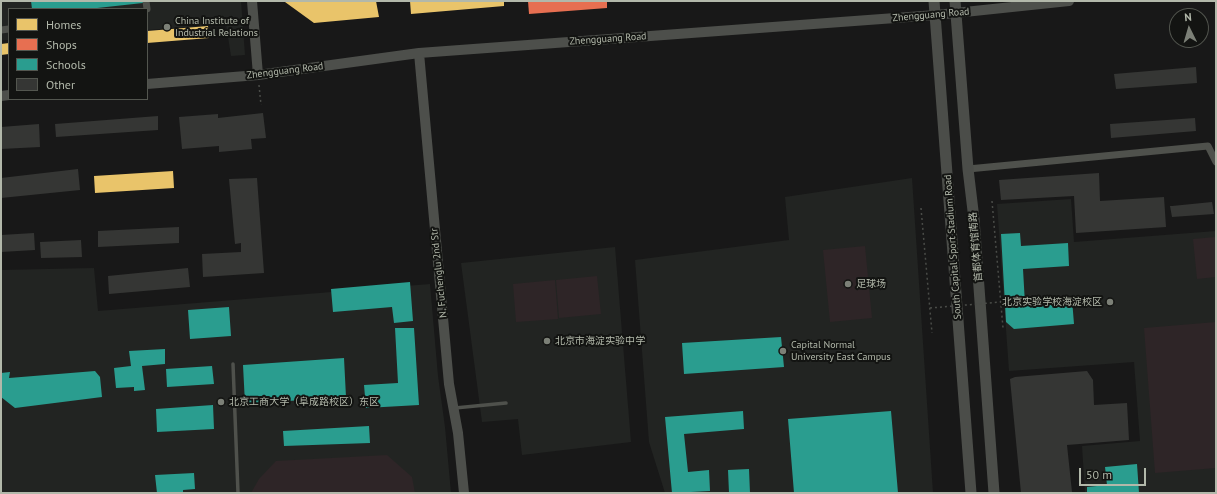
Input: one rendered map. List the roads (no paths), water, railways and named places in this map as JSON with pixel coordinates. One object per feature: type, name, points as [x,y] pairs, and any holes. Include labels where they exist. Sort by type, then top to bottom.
[{"type":"main road","name":"South Capital Sport Stadium Road","points":[[934,1],[972,493]]},
{"type":"main road","name":"首都体育馆南路","points":[[955,1],[968,169],[974,219],[994,493]]},
{"type":"street","points":[[252,1],[258,75]]},
{"type":"street","name":"Zhengguang Road","points":[[148,84],[258,75],[419,53],[956,14],[1069,1]]},
{"type":"street","name":"N. Fuchenglu 2nd Str","points":[[419,53],[449,377],[458,433],[464,493]]},
{"type":"street","points":[[968,169],[1208,146],[1216,162]]},
{"type":"lane","points":[[233,364],[238,493]]},
{"type":"lane","points":[[454,408],[506,402]]},
{"type":"place","name":"China Institute of Industrial Relations","points":[[167,27]]},
{"type":"place","name":"足球场","points":[[848,284]]},
{"type":"place","name":"北京实验学校海淀校区","points":[[1110,302]]},
{"type":"place","name":"北京市海淀实验中学","points":[[547,341]]},
{"type":"place","name":"Capital Normal University East Campus","points":[[783,351]]},
{"type":"place","name":"北京工商大学（阜成路校区）东区","points":[[221,402]]}]
